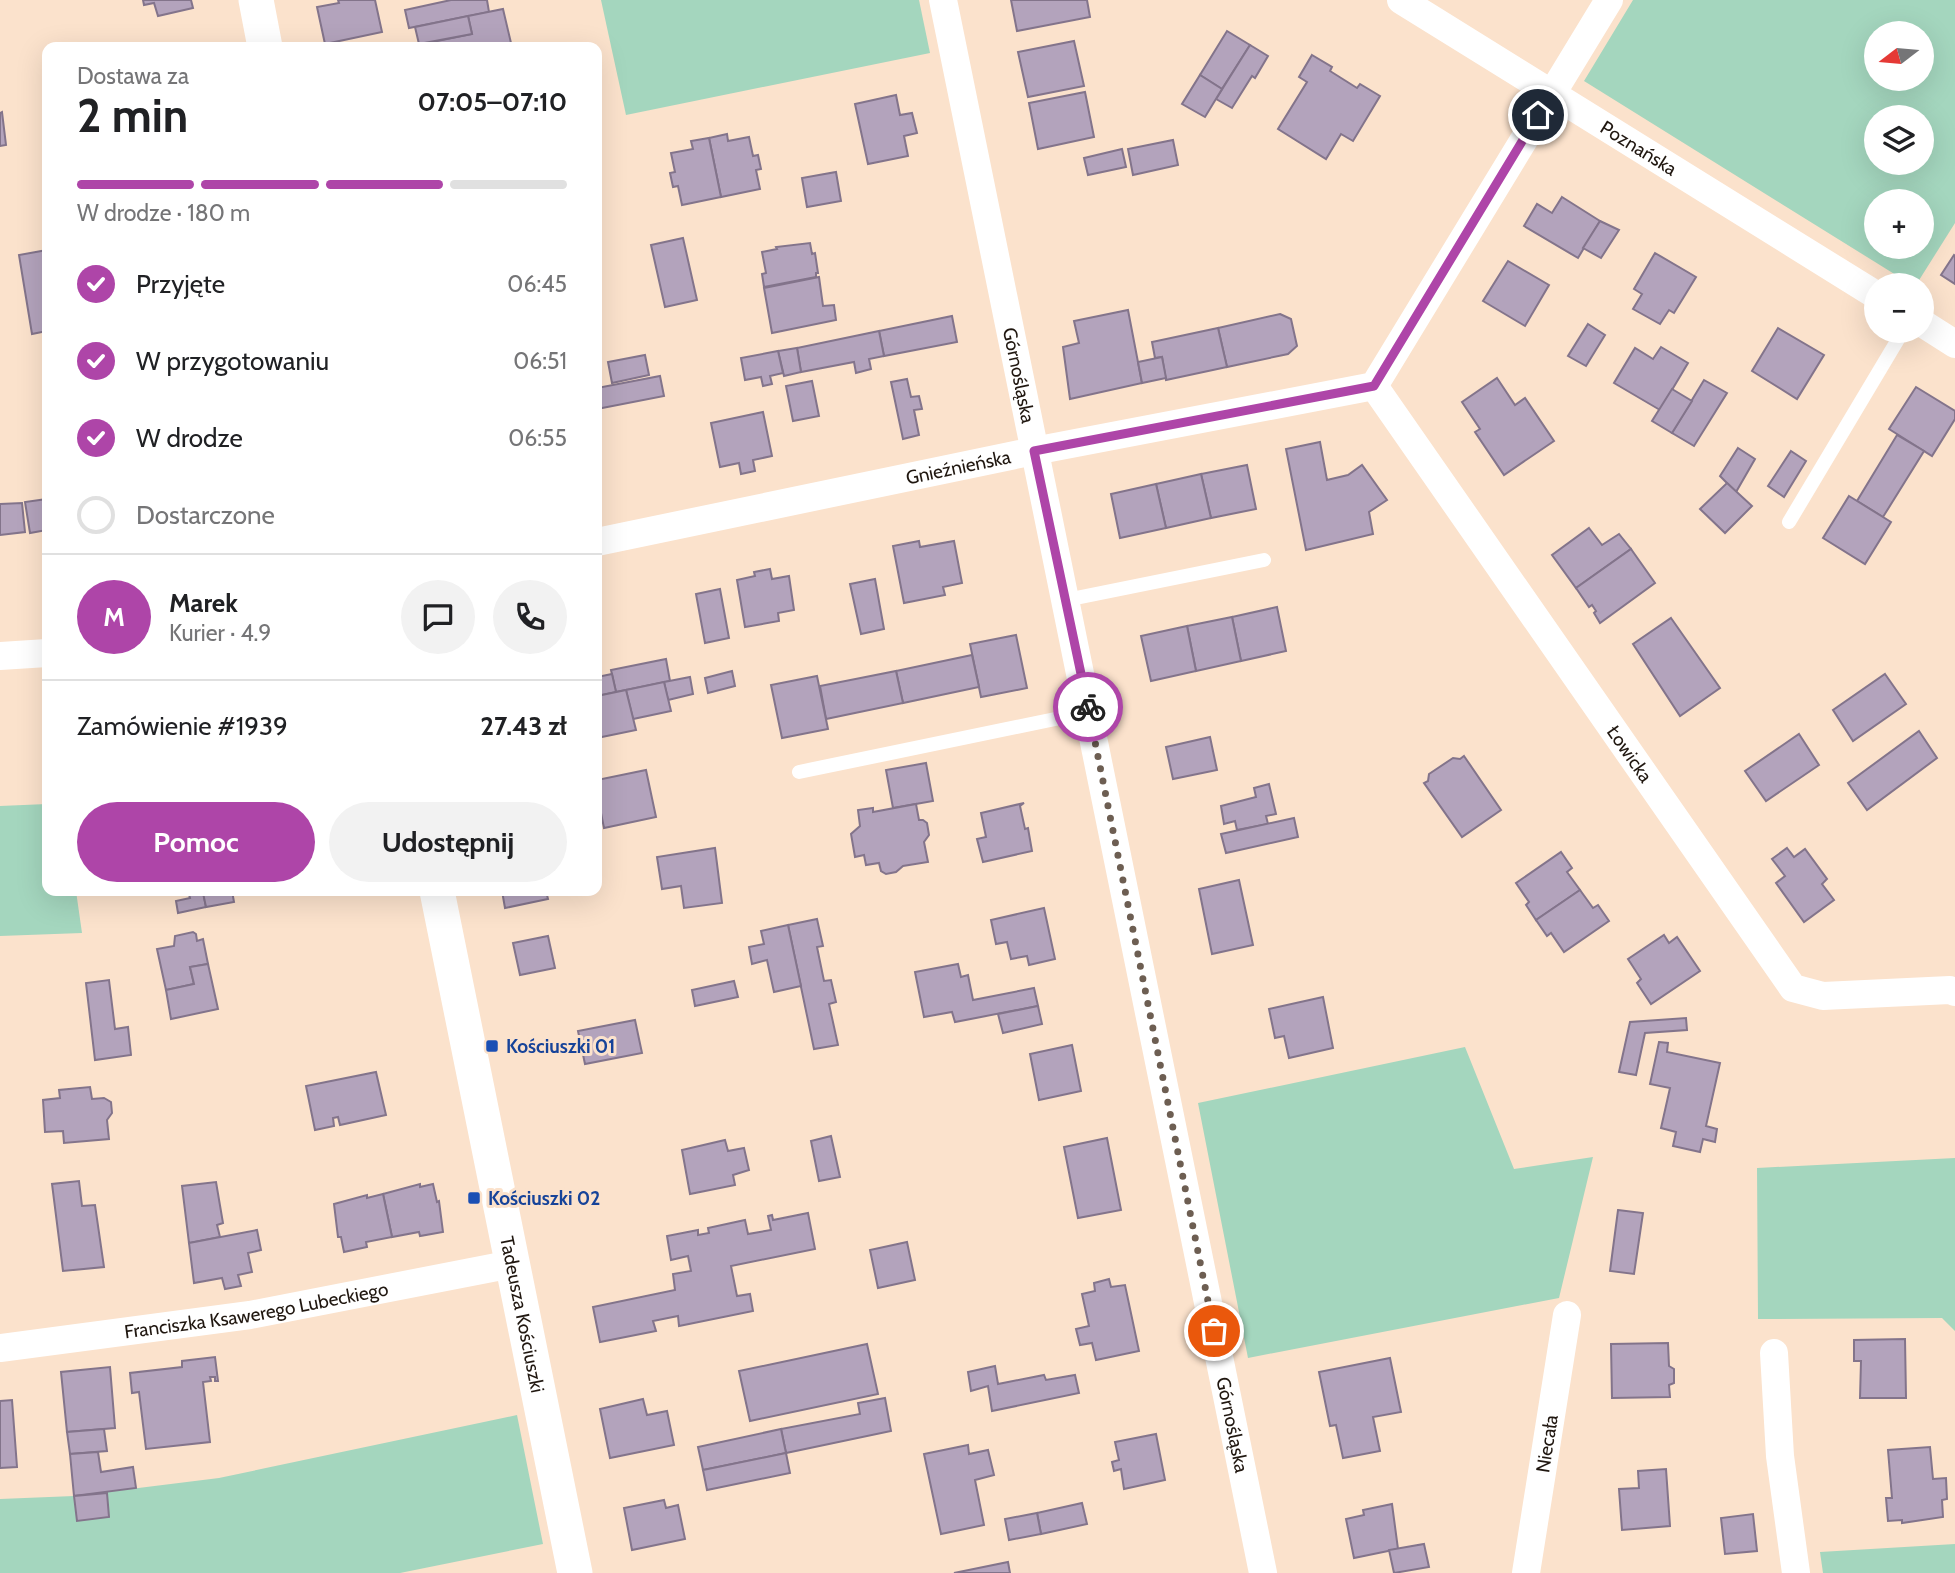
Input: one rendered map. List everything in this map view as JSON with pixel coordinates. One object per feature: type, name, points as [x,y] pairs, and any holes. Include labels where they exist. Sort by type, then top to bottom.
[{"type":"street","points":[[256,0],[264,42]]},
{"type":"street","name":"Górnośląska","points":[[943,0],[1263,1573]]},
{"type":"street","name":"Poznańska","points":[[1401,0],[1864,288]]},
{"type":"street","points":[[1374,386],[1609,0]]},
{"type":"street","points":[[1934,331],[1955,344]]},
{"type":"street","name":"Gnieźnieńska","points":[[602,541],[1034,451],[1374,386]]},
{"type":"street","name":"Łowicka","points":[[1374,386],[1793,988],[1823,996],[1953,988]]},
{"type":"street","points":[[0,656],[42,653]]},
{"type":"street","name":"Tadeusza Kościuszki","points":[[437,896],[575,1573]]},
{"type":"street","name":"Franciszka Ksawerego Lubeckiego","points":[[0,1348],[250,1315],[512,1264]]},
{"type":"street","name":"Niecała","points":[[1526,1573],[1567,1315]]},
{"type":"street","points":[[1774,1353],[1780,1456],[1796,1573]]},
{"type":"lane","points":[[1789,522],[1896,343]]},
{"type":"lane","points":[[1066,600],[1264,560]]},
{"type":"lane","points":[[799,772],[1089,712]]},
{"type":"green space","points":[[601,0],[919,0],[930,53],[626,115]]},
{"type":"green space","points":[[1633,0],[1955,0],[1955,223],[1934,256],[1934,189],[1864,189],[1864,255],[1584,81]]},
{"type":"green space","points":[[1870,259],[1932,259],[1924,273],[1893,273]]},
{"type":"green space","points":[[42,804],[42,896],[77,896],[82,933],[0,936],[0,806]]},
{"type":"green space","points":[[1465,1047],[1514,1169],[1593,1157],[1559,1298],[1248,1358],[1198,1103]]},
{"type":"green space","points":[[1955,1158],[1955,1331],[1942,1318],[1758,1319],[1757,1168]]},
{"type":"green space","points":[[517,1415],[543,1544],[400,1573],[0,1573],[0,1499],[74,1496],[219,1478]]},
{"type":"green space","points":[[1955,1544],[1955,1573],[1823,1573],[1820,1552]]},
{"type":"building","points":[[143,0],[191,0],[193,8],[158,16],[154,3],[144,5]]},
{"type":"building","points":[[338,0],[375,0],[382,32],[325,42],[317,7],[339,3]]},
{"type":"building","points":[[451,0],[487,0],[489,12],[409,28],[405,10]]},
{"type":"building","points":[[1011,0],[1087,0],[1090,17],[1017,31]]},
{"type":"building","points":[[503,9],[511,42],[432,42],[472,34],[468,16]]},
{"type":"building","points":[[468,16],[472,34],[419,42],[415,27]]},
{"type":"building","points":[[1227,31],[1250,45],[1222,89],[1200,75]]},
{"type":"building","points":[[1074,41],[1084,86],[1028,97],[1018,52]]},
{"type":"building","points":[[1250,45],[1268,56],[1232,108],[1216,99]]},
{"type":"building","points":[[1312,55],[1332,67],[1330,71],[1357,88],[1360,84],[1380,96],[1353,141],[1341,134],[1326,159],[1278,129],[1307,82],[1299,77]]},
{"type":"building","points":[[1200,75],[1222,89],[1205,117],[1182,104]]},
{"type":"building","points":[[1085,92],[1094,137],[1038,149],[1029,103]]},
{"type":"building","points":[[896,95],[900,115],[912,113],[917,133],[904,136],[908,156],[868,164],[855,104]]},
{"type":"building","points":[[2,112],[6,145],[0,146],[0,113]]},
{"type":"building","points":[[727,134],[728,141],[749,137],[753,156],[758,155],[761,169],[756,170],[760,189],[721,197],[709,138]]},
{"type":"building","points":[[709,138],[721,197],[682,205],[678,186],[673,187],[670,173],[675,172],[671,153],[693,149],[691,141]]},
{"type":"building","points":[[1173,140],[1178,165],[1133,175],[1128,149]]},
{"type":"building","points":[[1122,149],[1126,167],[1088,175],[1084,158]]},
{"type":"building","points":[[836,172],[841,201],[807,207],[802,178]]},
{"type":"building","points":[[1562,197],[1600,221],[1578,258],[1524,226],[1537,204],[1552,213]]},
{"type":"building","points":[[1600,221],[1619,230],[1601,258],[1583,248]]},
{"type":"building","points":[[683,238],[697,300],[665,307],[651,245]]},
{"type":"building","points":[[810,243],[812,254],[815,253],[818,273],[816,277],[764,287],[762,274],[766,273],[762,252],[777,249],[776,247]]},
{"type":"building","points":[[42,251],[42,332],[32,334],[19,255]]},
{"type":"building","points":[[1655,253],[1696,277],[1674,313],[1669,310],[1660,324],[1633,309],[1642,294],[1634,289]]},
{"type":"building","points":[[1955,256],[1955,284],[1941,275]]},
{"type":"building","points":[[1508,261],[1549,285],[1525,326],[1483,301]]},
{"type":"building","points":[[819,277],[823,306],[834,305],[836,320],[772,333],[764,288]]},
{"type":"building","points":[[1128,310],[1142,383],[1070,399],[1063,347],[1079,343],[1074,321]]},
{"type":"building","points":[[1280,314],[1291,319],[1297,346],[1288,354],[1227,367],[1218,328]]},
{"type":"building","points":[[952,316],[957,342],[884,356],[879,331]]},
{"type":"building","points":[[1588,324],[1605,335],[1586,366],[1568,356]]},
{"type":"building","points":[[1218,328],[1227,367],[1166,380],[1162,357],[1155,358],[1152,342]]},
{"type":"building","points":[[1778,328],[1824,355],[1797,399],[1752,371]]},
{"type":"building","points":[[879,331],[884,356],[869,359],[871,369],[856,373],[854,362],[801,372],[797,348]]},
{"type":"building","points":[[1661,347],[1688,363],[1660,410],[1614,383],[1635,348],[1653,359]]},
{"type":"building","points":[[797,348],[801,372],[784,376],[778,351]]},
{"type":"building","points":[[778,351],[783,373],[770,376],[772,384],[763,386],[761,377],[745,380],[741,358]]},
{"type":"building","points":[[645,355],[649,375],[612,383],[608,362]]},
{"type":"building","points":[[1162,357],[1166,378],[1142,383],[1138,362]]},
{"type":"building","points":[[660,376],[664,396],[602,408],[602,387]]},
{"type":"building","points":[[1497,378],[1515,405],[1525,398],[1554,441],[1504,475],[1475,432],[1480,429],[1462,402]]},
{"type":"building","points":[[907,379],[911,397],[919,396],[922,409],[914,410],[919,435],[903,439],[891,382]]},
{"type":"building","points":[[1704,380],[1727,393],[1694,446],[1672,433]]},
{"type":"building","points":[[812,381],[819,416],[793,421],[786,386]]},
{"type":"building","points":[[1916,387],[1955,411],[1955,419],[1932,456],[1889,429]]},
{"type":"building","points":[[1672,389],[1692,401],[1672,433],[1652,421]]},
{"type":"building","points":[[763,412],[772,456],[753,460],[755,471],[741,474],[739,463],[720,467],[711,423]]},
{"type":"building","points":[[1897,435],[1924,451],[1883,517],[1857,501]]},
{"type":"building","points":[[1320,442],[1327,480],[1348,475],[1362,465],[1387,500],[1369,512],[1373,534],[1306,550],[1286,449]]},
{"type":"building","points":[[1738,448],[1755,459],[1736,492],[1720,476]]},
{"type":"building","points":[[1791,451],[1806,461],[1784,497],[1768,486]]},
{"type":"building","points":[[1247,465],[1256,509],[1211,518],[1201,474]]},
{"type":"building","points":[[1201,474],[1211,518],[1166,528],[1156,484]]},
{"type":"building","points":[[1727,483],[1752,506],[1725,533],[1700,509]]},
{"type":"building","points":[[1156,484],[1166,528],[1120,538],[1111,494]]},
{"type":"building","points":[[1849,496],[1891,522],[1865,564],[1823,538]]},
{"type":"building","points":[[42,500],[42,531],[30,533],[25,502]]},
{"type":"building","points":[[22,503],[25,532],[0,535],[0,504]]},
{"type":"building","points":[[1589,528],[1602,545],[1619,534],[1631,549],[1576,588],[1552,555]]},
{"type":"building","points":[[919,541],[920,547],[954,541],[962,583],[943,587],[945,595],[904,603],[893,546]]},
{"type":"building","points":[[1631,549],[1655,583],[1600,623],[1592,605],[1589,607],[1576,588]]},
{"type":"building","points":[[770,569],[772,579],[789,576],[794,610],[778,613],[779,621],[745,627],[737,580],[755,576],[754,572]]},
{"type":"building","points":[[875,579],[884,629],[861,634],[850,584]]},
{"type":"building","points":[[720,589],[729,638],[705,643],[696,594]]},
{"type":"building","points":[[1277,607],[1286,651],[1241,661],[1232,617]]},
{"type":"building","points":[[1232,617],[1241,661],[1196,671],[1187,626]]},
{"type":"building","points":[[1671,618],[1720,688],[1680,716],[1633,644]]},
{"type":"building","points":[[1187,626],[1196,671],[1151,681],[1141,636]]},
{"type":"building","points":[[1016,635],[1027,688],[981,697],[970,644]]},
{"type":"building","points":[[972,655],[979,687],[903,703],[896,671]]},
{"type":"building","points":[[666,659],[670,681],[616,692],[611,670]]},
{"type":"building","points":[[732,671],[735,686],[708,693],[705,678]]},
{"type":"building","points":[[896,671],[903,703],[826,719],[820,686]]},
{"type":"building","points":[[612,674],[616,692],[602,695],[602,676]]},
{"type":"building","points":[[1885,674],[1906,704],[1853,741],[1833,710]]},
{"type":"building","points":[[817,676],[828,729],[782,738],[771,685]]},
{"type":"building","points":[[690,677],[693,694],[668,700],[664,682]]},
{"type":"building","points":[[664,682],[671,711],[633,719],[626,690]]},
{"type":"building","points":[[626,690],[636,730],[602,737],[602,695]]},
{"type":"building","points":[[1919,731],[1937,758],[1867,810],[1848,783]]},
{"type":"building","points":[[1799,734],[1819,765],[1766,801],[1745,771]]},
{"type":"building","points":[[1210,737],[1217,770],[1173,779],[1166,747]]},
{"type":"building","points":[[1464,756],[1501,810],[1462,837],[1424,783],[1428,781],[1429,774],[1453,758],[1460,759]]},
{"type":"building","points":[[926,763],[933,801],[893,808],[886,770]]},
{"type":"building","points":[[646,770],[656,817],[604,828],[602,779]]},
{"type":"building","points":[[1269,784],[1276,814],[1266,816],[1268,824],[1237,830],[1235,821],[1224,824],[1221,806],[1256,797],[1254,788]]},
{"type":"building","points":[[1024,803],[1020,806],[1032,851],[983,862],[977,839],[986,837],[981,813]]},
{"type":"building","points":[[916,804],[919,820],[927,823],[929,835],[924,842],[928,862],[903,866],[896,872],[886,874],[881,871],[879,863],[866,865],[864,855],[855,857],[851,834],[860,826],[858,810],[873,808],[873,812]]},
{"type":"building","points":[[1294,818],[1298,837],[1226,853],[1221,834]]},
{"type":"building","points":[[715,848],[722,903],[684,908],[681,886],[662,889],[657,857]]},
{"type":"building","points":[[1787,848],[1794,857],[1805,849],[1827,879],[1822,884],[1834,900],[1804,922],[1776,883],[1785,876],[1772,859]]},
{"type":"building","points":[[1561,852],[1572,868],[1567,872],[1580,890],[1536,920],[1526,905],[1529,902],[1516,883]]},
{"type":"building","points":[[1239,880],[1253,945],[1212,954],[1199,889]]},
{"type":"building","points":[[1580,890],[1593,908],[1598,905],[1609,921],[1564,952],[1551,933],[1547,936],[1536,920]]},
{"type":"building","points":[[204,896],[206,907],[178,913],[176,901]]},
{"type":"building","points":[[204,896],[233,896],[234,902],[206,907]]},
{"type":"building","points":[[503,896],[547,896],[548,899],[505,908]]},
{"type":"building","points":[[1044,908],[1055,959],[1029,965],[1027,956],[1011,959],[1007,942],[996,944],[991,920]]},
{"type":"building","points":[[817,919],[823,946],[817,947],[824,981],[831,980],[836,1002],[829,1004],[838,1045],[814,1049],[788,925]]},
{"type":"building","points":[[788,925],[801,986],[774,992],[767,960],[752,964],[749,947],[764,944],[761,931]]},
{"type":"building","points":[[193,932],[197,941],[203,939],[208,964],[190,967],[194,984],[166,990],[157,949],[174,946],[175,936]]},
{"type":"building","points":[[1664,935],[1669,943],[1677,937],[1700,971],[1651,1004],[1637,983],[1641,979],[1628,959]]},
{"type":"building","points":[[548,936],[555,968],[520,975],[513,943]]},
{"type":"building","points":[[208,964],[218,1009],[171,1019],[166,990],[194,984],[190,967]]},
{"type":"building","points":[[958,964],[961,977],[968,975],[973,1000],[1034,988],[1038,1006],[955,1022],[952,1012],[924,1017],[915,972]]},
{"type":"building","points":[[109,980],[115,1029],[128,1027],[131,1055],[95,1060],[86,983]]},
{"type":"building","points":[[734,981],[738,997],[695,1006],[692,990]]},
{"type":"building","points":[[1323,997],[1333,1048],[1289,1058],[1284,1036],[1275,1038],[1269,1009]]},
{"type":"building","points":[[1038,1006],[1042,1024],[1003,1033],[998,1014]]},
{"type":"building","points":[[1686,1018],[1687,1030],[1645,1033],[1636,1075],[1619,1072],[1630,1022]]},
{"type":"building","points":[[635,1020],[642,1053],[585,1064],[578,1031]]},
{"type":"building","points":[[1659,1042],[1668,1043],[1667,1052],[1720,1063],[1706,1126],[1717,1129],[1715,1142],[1703,1139],[1700,1152],[1673,1146],[1676,1132],[1661,1128],[1670,1088],[1650,1084]]},
{"type":"building","points":[[1072,1045],[1081,1091],[1039,1100],[1030,1054]]},
{"type":"building","points":[[376,1072],[386,1115],[340,1125],[338,1117],[333,1118],[334,1126],[315,1130],[306,1086]]},
{"type":"building","points":[[90,1087],[92,1099],[104,1098],[111,1102],[112,1113],[107,1120],[109,1139],[64,1143],[63,1131],[45,1132],[43,1100],[60,1098],[59,1090]]},
{"type":"building","points":[[831,1136],[840,1177],[819,1181],[811,1141]]},
{"type":"building","points":[[1107,1138],[1121,1210],[1078,1218],[1064,1147]]},
{"type":"building","points":[[725,1140],[728,1151],[744,1148],[749,1170],[733,1175],[735,1185],[690,1194],[682,1150]]},
{"type":"building","points":[[79,1181],[82,1206],[95,1205],[104,1267],[63,1271],[52,1184]]},
{"type":"building","points":[[216,1182],[223,1223],[217,1225],[220,1237],[189,1243],[182,1186]]},
{"type":"building","points":[[420,1184],[420,1187],[433,1184],[437,1202],[439,1201],[443,1232],[420,1236],[419,1232],[392,1237],[383,1194]]},
{"type":"building","points":[[383,1194],[392,1237],[366,1242],[367,1247],[344,1252],[341,1237],[338,1237],[334,1204],[367,1195],[367,1198]]},
{"type":"building","points":[[1618,1210],[1643,1213],[1634,1274],[1610,1271]]},
{"type":"building","points":[[808,1213],[815,1249],[731,1266],[737,1296],[750,1294],[753,1311],[679,1326],[678,1316],[653,1321],[656,1331],[600,1342],[593,1307],[675,1290],[673,1274],[691,1271],[688,1256],[671,1260],[667,1236],[698,1230],[698,1235],[709,1233],[708,1228],[745,1220],[748,1234],[771,1230],[768,1216],[772,1215],[773,1220]]},
{"type":"building","points":[[257,1230],[261,1250],[248,1253],[252,1272],[238,1275],[241,1286],[225,1289],[222,1278],[194,1283],[189,1243]]},
{"type":"building","points":[[907,1242],[915,1280],[878,1288],[870,1250]]},
{"type":"building","points":[[1109,1279],[1111,1287],[1125,1285],[1139,1351],[1096,1360],[1092,1343],[1080,1345],[1076,1329],[1089,1326],[1082,1294],[1095,1291],[1094,1283]]},
{"type":"building","points":[[1905,1339],[1906,1398],[1860,1398],[1861,1361],[1854,1361],[1854,1340]]},
{"type":"building","points":[[1668,1343],[1669,1366],[1674,1369],[1674,1383],[1669,1385],[1670,1397],[1612,1398],[1611,1344]]},
{"type":"building","points":[[867,1344],[878,1394],[750,1421],[739,1371]]},
{"type":"building","points":[[215,1357],[218,1381],[215,1381],[215,1377],[210,1377],[211,1381],[203,1382],[210,1442],[146,1449],[139,1392],[132,1393],[130,1373],[182,1367],[182,1361]]},
{"type":"building","points":[[1390,1358],[1401,1412],[1373,1417],[1380,1451],[1343,1458],[1336,1425],[1330,1426],[1319,1372]]},
{"type":"building","points":[[995,1366],[998,1384],[1044,1375],[1046,1380],[1075,1375],[1079,1393],[992,1411],[988,1386],[971,1391],[968,1372]]},
{"type":"building","points":[[110,1367],[115,1428],[67,1432],[61,1372]]},
{"type":"building","points":[[885,1398],[891,1431],[786,1453],[781,1429],[860,1414],[858,1403]]},
{"type":"building","points":[[643,1399],[647,1415],[667,1411],[674,1445],[610,1458],[600,1409]]},
{"type":"building","points":[[12,1400],[17,1467],[0,1468],[0,1401]]},
{"type":"building","points":[[104,1429],[107,1451],[70,1454],[67,1432]]},
{"type":"building","points":[[781,1429],[786,1453],[703,1470],[698,1447]]},
{"type":"building","points":[[1156,1434],[1165,1480],[1124,1489],[1121,1469],[1114,1471],[1112,1462],[1119,1460],[1115,1442]]},
{"type":"building","points":[[968,1445],[969,1454],[988,1450],[994,1475],[975,1480],[984,1525],[941,1534],[924,1454]]},
{"type":"building","points":[[1930,1447],[1933,1479],[1946,1478],[1947,1499],[1942,1500],[1943,1517],[1902,1523],[1902,1520],[1888,1521],[1886,1498],[1892,1498],[1888,1450]]},
{"type":"building","points":[[98,1452],[101,1472],[133,1467],[136,1488],[74,1496],[70,1454]]},
{"type":"building","points":[[786,1453],[790,1473],[707,1490],[703,1470]]},
{"type":"building","points":[[1666,1469],[1670,1526],[1622,1530],[1619,1489],[1639,1488],[1638,1471]]},
{"type":"building","points":[[107,1493],[109,1517],[77,1521],[74,1496]]},
{"type":"building","points":[[664,1500],[666,1508],[678,1505],[685,1539],[632,1550],[624,1508]]},
{"type":"building","points":[[1082,1503],[1087,1524],[1041,1534],[1037,1513]]},
{"type":"building","points":[[1392,1504],[1398,1549],[1354,1558],[1346,1519],[1364,1515],[1363,1510]]},
{"type":"building","points":[[1037,1513],[1041,1534],[1009,1540],[1005,1519]]},
{"type":"building","points":[[1753,1514],[1757,1551],[1725,1554],[1721,1518]]},
{"type":"building","points":[[1424,1544],[1429,1567],[1394,1573],[1389,1550]]},
{"type":"building","points":[[1008,1562],[1010,1573],[954,1573]]},
{"type":"way so far","points":[[1088,707],[1214,1331]]},
{"type":"place","name":"Kościuszki 01","points":[[492,1046]]},
{"type":"place","name":"Kościuszki 02","points":[[474,1198]]},
{"type":"route","points":[[1088,707],[1034,451],[1374,386],[1538,115]]}]
